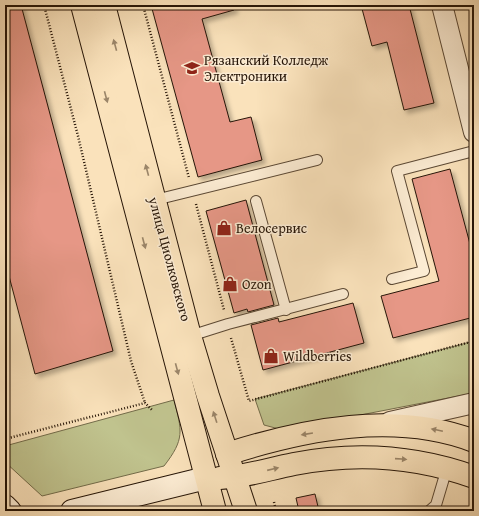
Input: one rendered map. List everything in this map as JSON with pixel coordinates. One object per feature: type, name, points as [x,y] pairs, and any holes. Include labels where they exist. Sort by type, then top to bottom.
[{"type":"main road","name":"улица Циолковского","points":[[82,5],[206,478],[216,511]]},
{"type":"main road","name":"улица Циолковского","points":[[104,5],[190,336],[234,478],[246,511]]},
{"type":"main road","points":[[206,478],[227,454],[285,437],[336,429],[378,426],[422,427],[457,435],[474,441]]},
{"type":"main road","points":[[206,478],[234,478],[294,464],[335,458],[374,457],[411,460],[447,468],[474,477]]},
{"type":"street","points":[[442,5],[474,132]]},
{"type":"street","points":[[378,426],[474,403]]},
{"type":"street","points":[[72,511],[206,478]]},
{"type":"street","points":[[5,506],[10,511]]},
{"type":"lane","points":[[392,279],[424,270],[397,171],[474,151]]},
{"type":"lane","points":[[155,200],[317,160]]},
{"type":"lane","points":[[256,201],[286,310]]},
{"type":"lane","points":[[190,336],[228,324],[343,294]]},
{"type":"lane","points":[[429,511],[436,506],[447,468]]},
{"type":"path","points":[[44,5],[78,136],[131,361],[145,403],[152,410]]},
{"type":"path","points":[[244,387],[249,401],[474,341]]},
{"type":"path","points":[[5,438],[145,403]]},
{"type":"path","points":[[274,502],[276,511]]},
{"type":"green space","points":[[474,341],[474,393],[283,430],[264,425],[255,399]]},
{"type":"green space","points":[[174,400],[180,427],[179,441],[176,449],[164,466],[42,496],[5,462],[5,446]]},
{"type":"building","points":[[5,5],[21,5],[113,351],[35,374],[5,261]]},
{"type":"building","name":"Рязанский Колледж Электроники","points":[[151,5],[234,5],[234,10],[202,19],[230,122],[251,117],[262,160],[198,177]]},
{"type":"building","points":[[361,5],[409,5],[434,103],[404,110],[387,42],[372,46]]},
{"type":"building","points":[[450,169],[474,259],[474,317],[393,338],[381,296],[439,281],[412,179]]},
{"type":"building","points":[[246,200],[274,305],[248,312],[247,309],[234,313],[206,211]]},
{"type":"building","points":[[353,303],[364,343],[263,370],[251,325],[278,318],[279,322]]},
{"type":"building","points":[[315,494],[319,511],[299,511],[296,498]]},
{"type":"place","name":"Рязанский Колледж Электроники","points":[[192,68]]},
{"type":"place","name":"Велосервис","points":[[224,228]]},
{"type":"place","name":"Ozon","points":[[230,284]]},
{"type":"place","name":"Wildberries","points":[[271,356]]}]
